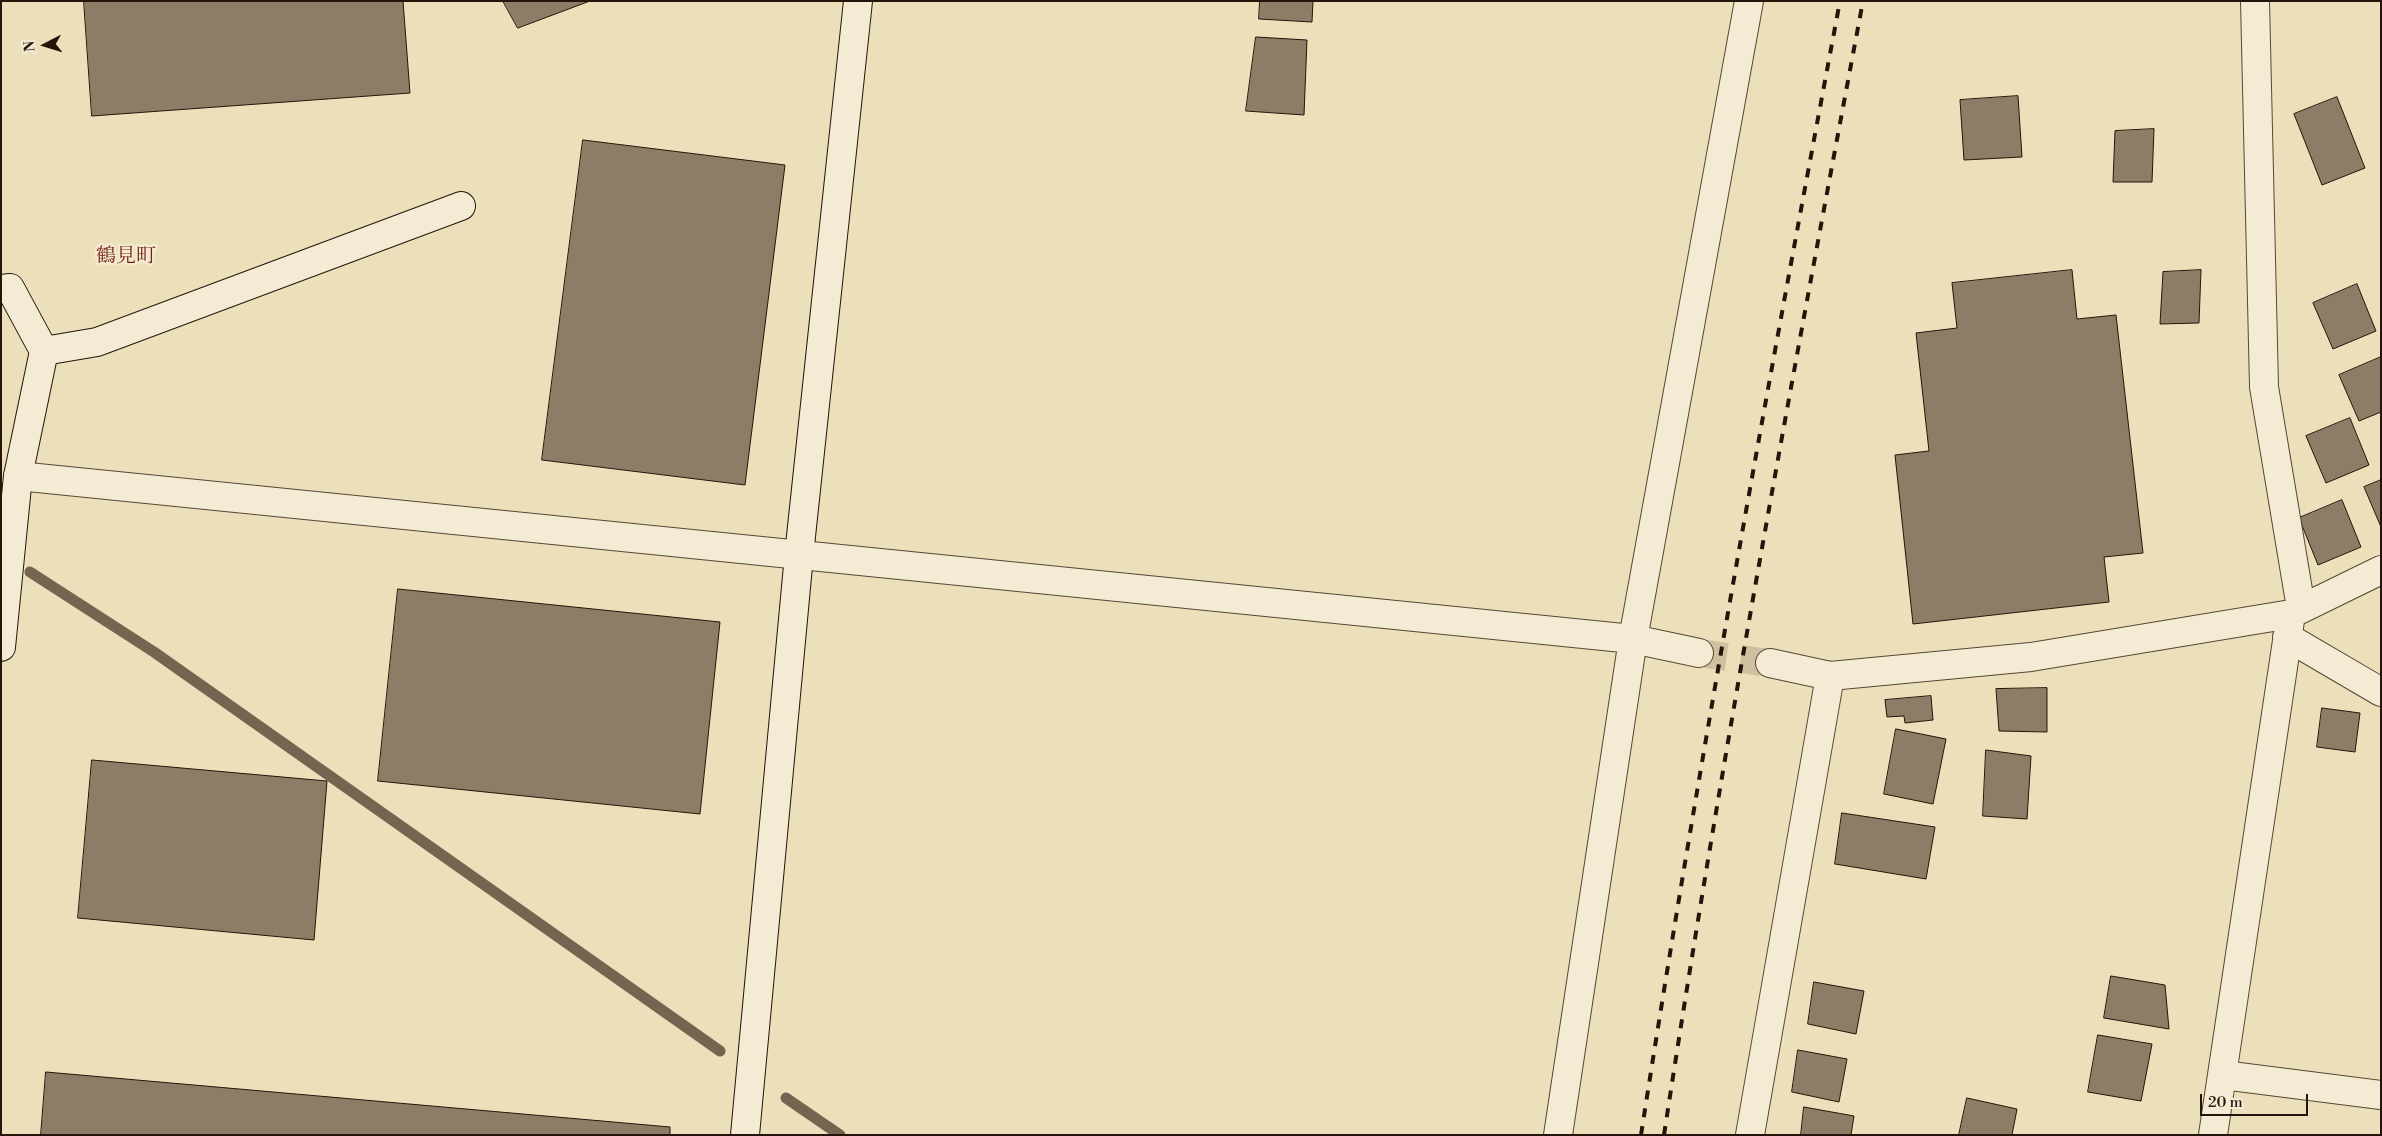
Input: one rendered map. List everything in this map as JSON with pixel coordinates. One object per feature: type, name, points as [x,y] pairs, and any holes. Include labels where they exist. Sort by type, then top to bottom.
[{"type":"street","points":[[745,1135],[799,555],[858,1]]},
{"type":"street","points":[[1558,1135],[1633,640],[1749,1]]},
{"type":"street","points":[[2213,1135],[2293,620],[2264,387],[2255,1]]},
{"type":"street","points":[[44,351],[97,342],[461,206]]},
{"type":"street","points":[[1,289],[10,288],[44,351],[18,476],[1,647]]},
{"type":"street","points":[[18,476],[1633,640],[1699,653]]},
{"type":"street","points":[[1770,663],[1830,676],[2031,657],[2293,620],[2381,570]]},
{"type":"street","points":[[2293,620],[2381,692]]},
{"type":"street","points":[[1750,1135],[1830,676]]},
{"type":"street","points":[[2223,1075],[2381,1094]]},
{"type":"building","points":[[84,1],[403,1],[410,93],[92,116]]},
{"type":"building","points":[[503,1],[590,1],[518,28]]},
{"type":"building","points":[[1260,1],[1313,1],[1312,22],[1259,19]]},
{"type":"building","points":[[1256,37],[1307,40],[1304,115],[1246,111]]},
{"type":"building","points":[[2018,96],[2022,157],[1964,160],[1960,100]]},
{"type":"building","points":[[2337,97],[2365,168],[2322,185],[2294,114]]},
{"type":"building","points":[[2154,129],[2152,182],[2113,182],[2115,131]]},
{"type":"building","points":[[583,140],[785,165],[745,485],[542,460]]},
{"type":"building","points":[[2072,270],[2077,319],[2116,315],[2143,553],[2104,557],[2109,602],[1913,624],[1895,455],[1929,451],[1916,333],[1957,328],[1952,283]]},
{"type":"building","points":[[2201,270],[2199,323],[2160,324],[2163,272]]},
{"type":"building","points":[[2357,284],[2376,331],[2333,349],[2313,303]]},
{"type":"building","points":[[2381,357],[2381,412],[2359,421],[2339,375]]},
{"type":"building","points":[[2350,418],[2369,465],[2326,483],[2306,436]]},
{"type":"building","points":[[2381,480],[2381,527],[2364,487]]},
{"type":"building","points":[[2342,500],[2361,547],[2318,565],[2299,518]]},
{"type":"building","points":[[398,589],[720,622],[700,814],[378,781]]},
{"type":"building","points":[[2047,688],[2047,732],[1999,731],[1996,689]]},
{"type":"building","points":[[1931,696],[1933,720],[1905,723],[1904,716],[1887,717],[1885,700]]},
{"type":"building","points":[[2322,708],[2360,713],[2355,752],[2317,747]]},
{"type":"building","points":[[1896,729],[1946,739],[1933,804],[1884,794]]},
{"type":"building","points":[[1986,750],[2031,756],[2027,819],[1983,816]]},
{"type":"building","points":[[92,760],[327,781],[314,940],[78,918]]},
{"type":"building","points":[[1842,813],[1935,827],[1926,879],[1835,864]]},
{"type":"building","points":[[2111,976],[2165,985],[2169,1029],[2104,1018]]},
{"type":"building","points":[[1814,982],[1864,991],[1856,1034],[1808,1024]]},
{"type":"building","points":[[2098,1035],[2152,1044],[2141,1101],[2088,1092]]},
{"type":"building","points":[[1798,1050],[1847,1059],[1839,1102],[1792,1092]]},
{"type":"building","points":[[46,1072],[670,1127],[670,1135],[41,1135]]},
{"type":"building","points":[[1967,1098],[2017,1109],[2012,1135],[1959,1135]]},
{"type":"building","points":[[1804,1107],[1854,1116],[1851,1135],[1801,1135]]},
{"type":"waterway","points":[[30,572],[154,652],[720,1051]]},
{"type":"waterway","points":[[786,1098],[840,1135]]},
{"type":"tunnel","points":[[1699,653],[1770,663]]},
{"type":"railway","points":[[1641,1135],[1736,567],[1840,1]]},
{"type":"railway","points":[[1664,1135],[1734,709],[1784,425],[1863,1]]},
{"type":"district","name":"鶴見町","points":[[126,257]]}]
